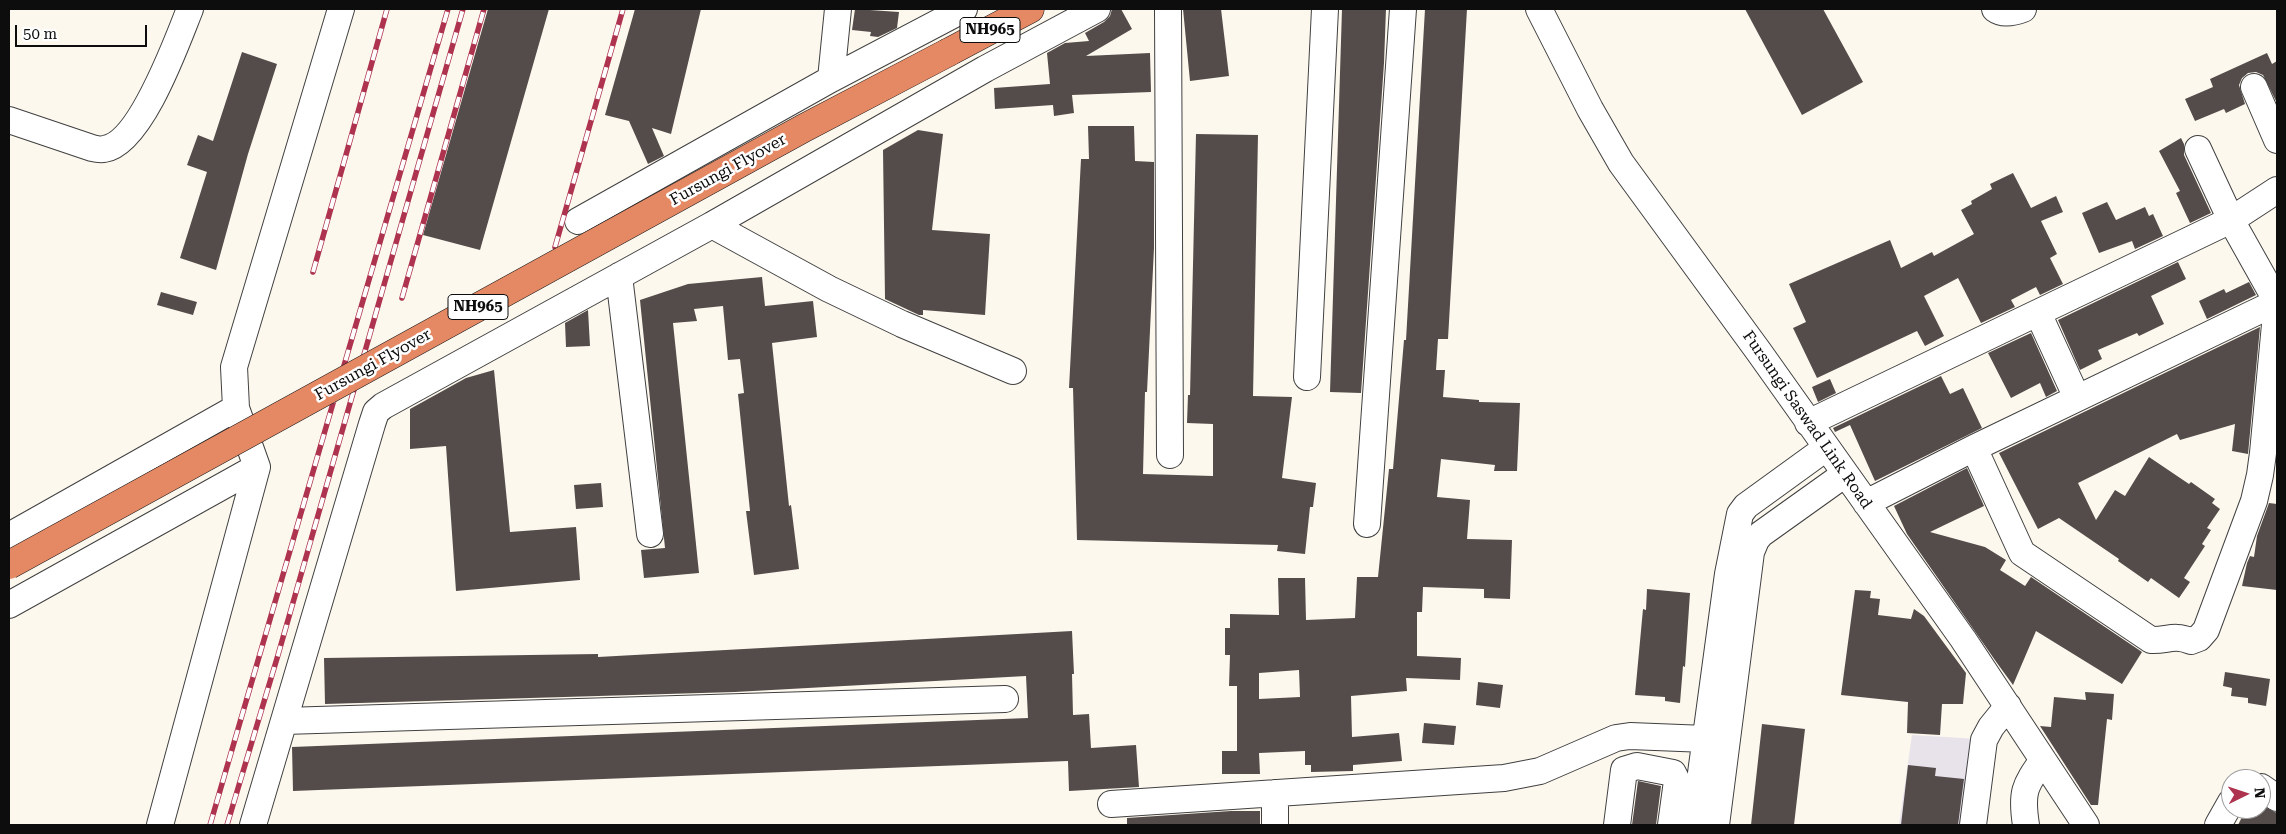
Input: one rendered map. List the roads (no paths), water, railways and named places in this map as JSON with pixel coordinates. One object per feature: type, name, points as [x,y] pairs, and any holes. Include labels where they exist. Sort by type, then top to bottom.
[{"type":"highway","name":"Fursungi Flyover","points":[[9,565],[796,133],[1030,9]]},
{"type":"street","points":[[9,120],[92,148],[104,150],[122,140],[145,108],[163,77],[190,9]]},
{"type":"street","points":[[160,825],[257,467],[236,408],[234,367],[341,9]]},
{"type":"street","points":[[831,79],[838,9]]},
{"type":"street","points":[[578,221],[831,79],[964,9]]},
{"type":"street","points":[[253,825],[376,412],[383,406],[712,225],[985,69],[1097,9]]},
{"type":"street","points":[[1168,9],[1170,455]]},
{"type":"street","points":[[1307,377],[1325,9]]},
{"type":"street","points":[[1367,524],[1403,9]]},
{"type":"street","name":"Fursungi Saswad Link Road","points":[[1539,9],[1590,109],[1621,163],[1866,503],[2008,706],[2086,825]]},
{"type":"street","points":[[1995,9],[1998,11],[2014,12],[2023,9]]},
{"type":"street","points":[[2254,87],[2277,140]]},
{"type":"street","points":[[1974,448],[2022,553],[2151,640],[2176,636],[2191,641],[2199,638],[2206,630],[2254,501],[2264,453],[2277,302],[2231,220],[2198,149]]},
{"type":"street","points":[[1808,423],[2231,220],[2277,190]]},
{"type":"street","points":[[712,225],[829,289],[902,324],[1013,371]]},
{"type":"street","points":[[619,276],[650,534]]},
{"type":"street","points":[[1866,503],[1974,448],[2277,302]]},
{"type":"street","points":[[2038,313],[2077,398]]},
{"type":"street","points":[[9,536],[236,408]]},
{"type":"street","points":[[1694,825],[1728,574],[1740,514],[1746,506],[1826,448]]},
{"type":"street","points":[[9,605],[257,467]]},
{"type":"street","points":[[1716,825],[1751,552],[1761,534],[1845,474]]},
{"type":"street","points":[[284,720],[1005,699]]},
{"type":"street","points":[[1973,825],[1984,740],[1991,727],[2008,706]]},
{"type":"street","points":[[1111,804],[1504,778],[1540,771],[1616,738],[1630,736],[1706,739]]},
{"type":"street","points":[[2026,825],[2022,799],[2030,778],[2043,760]]},
{"type":"street","points":[[1617,825],[1624,770],[1637,766],[1673,773],[1677,781],[1671,825]]},
{"type":"street","points":[[1275,793],[1275,825]]},
{"type":"railway","points":[[313,272],[387,9]]},
{"type":"railway","points":[[210,825],[448,9]]},
{"type":"railway","points":[[227,825],[278,655],[463,9]]},
{"type":"railway","points":[[402,298],[484,9]]},
{"type":"railway","points":[[555,247],[623,9]]}]
